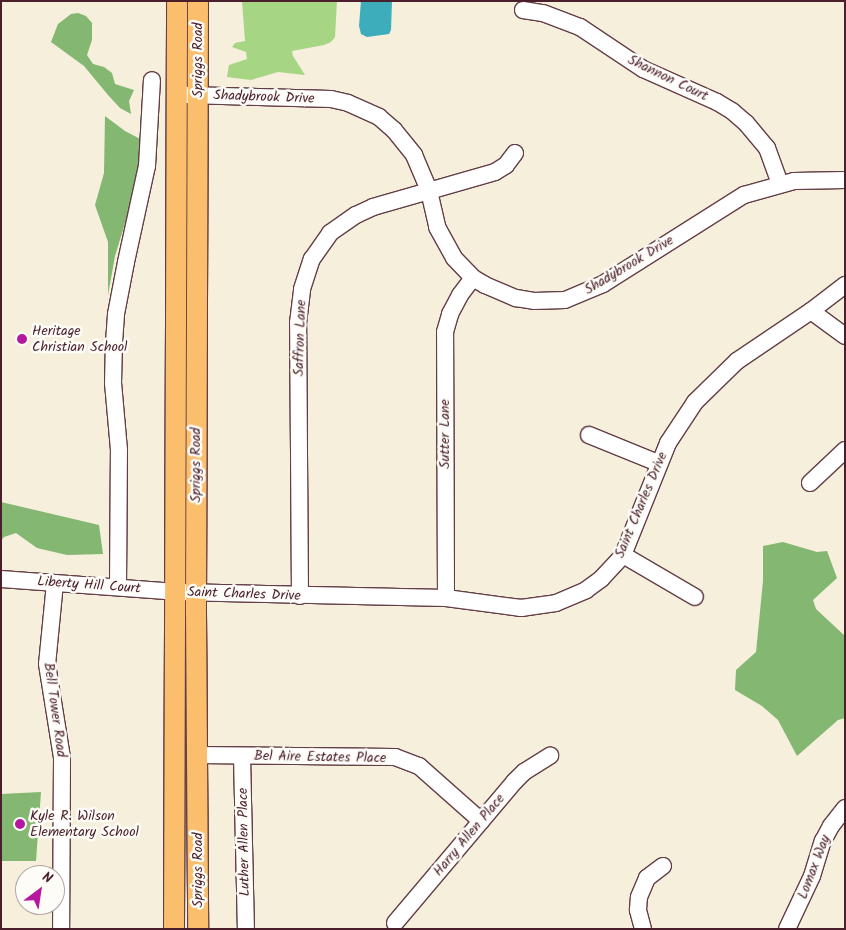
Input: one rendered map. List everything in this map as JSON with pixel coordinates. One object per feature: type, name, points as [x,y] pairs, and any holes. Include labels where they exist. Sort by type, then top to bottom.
[{"type":"main road","name":"Spriggs Road","points":[[177,1],[186,592],[197,755],[198,929]]},
{"type":"main road","name":"Spriggs Road","points":[[174,929],[186,592],[198,1]]},
{"type":"street","name":"Shannon Court","points":[[523,10],[563,19],[580,27],[643,69],[717,102],[732,111],[746,123],[767,148],[780,184]]},
{"type":"street","points":[[118,587],[119,450],[113,383],[114,343],[116,314],[147,166],[152,80]]},
{"type":"street","name":"Shadybrook Drive","points":[[177,94],[318,98],[348,103],[367,111],[379,118],[404,140],[423,172],[437,227],[444,243],[454,258],[473,278],[498,292],[534,301],[565,300],[610,279],[736,200],[780,184],[845,180]]},
{"type":"street","name":"Saffron Lane","points":[[300,596],[298,323],[306,274],[321,245],[342,223],[373,207],[495,172],[506,165],[515,153]]},
{"type":"street","name":"Sutter Lane","points":[[446,598],[446,332],[457,301],[473,278]]},
{"type":"street","name":"Saint Charles Drive","points":[[186,592],[446,598],[522,608],[556,603],[586,590],[601,579],[623,555],[658,464],[680,422],[715,381],[762,342],[811,311],[845,285]]},
{"type":"street","points":[[811,311],[845,336]]},
{"type":"street","points":[[590,435],[658,464]]},
{"type":"street","points":[[810,483],[845,450]]},
{"type":"street","points":[[623,555],[695,596]]},
{"type":"street","name":"Liberty Hill Court","points":[[1,578],[186,592]]},
{"type":"street","name":"Bell Tower Road","points":[[55,582],[47,664],[62,758],[61,929]]},
{"type":"street","name":"Bel Aire Estates Place","points":[[197,755],[395,757],[418,766],[481,821]]},
{"type":"street","name":"Luther Allen Place","points":[[242,756],[246,929]]},
{"type":"street","name":"Harry Allen Place","points":[[395,923],[524,772],[550,756]]},
{"type":"street","name":"Lomax Way","points":[[786,929],[808,885],[830,826],[845,808]]},
{"type":"street","points":[[643,929],[638,910],[639,897],[647,878],[664,866]]},
{"type":"green space","points":[[242,1],[337,1],[335,37],[331,42],[324,45],[292,51],[293,56],[305,75],[278,72],[251,80],[227,77],[229,65],[247,59],[246,52],[232,47],[235,43],[245,41]]},
{"type":"green space","points":[[78,13],[86,16],[92,23],[92,40],[87,55],[93,64],[104,67],[112,73],[115,84],[134,90],[129,101],[131,114],[120,108],[84,66],[51,42],[58,24],[71,14]]},
{"type":"green space","points":[[105,116],[125,131],[144,141],[133,197],[115,256],[108,295],[108,242],[95,205],[104,173]]},
{"type":"green space","points":[[1,502],[99,525],[103,554],[67,555],[37,548],[16,533],[4,537],[1,541]]},
{"type":"green space","points":[[783,542],[817,552],[827,551],[837,578],[813,600],[816,609],[845,636],[845,718],[838,720],[797,756],[778,720],[762,706],[735,690],[736,670],[756,652],[763,581],[763,546]]},
{"type":"green space","name":"Kyle R. Wilson Elementary School","points":[[41,792],[36,861],[1,861],[1,794]]},
{"type":"water","points":[[361,1],[392,1],[391,30],[389,34],[367,37],[361,34],[359,26]]},
{"type":"place","name":"Heritage Christian School","points":[[22,339]]},
{"type":"place","name":"Kyle R. Wilson Elementary School","points":[[20,824]]}]
